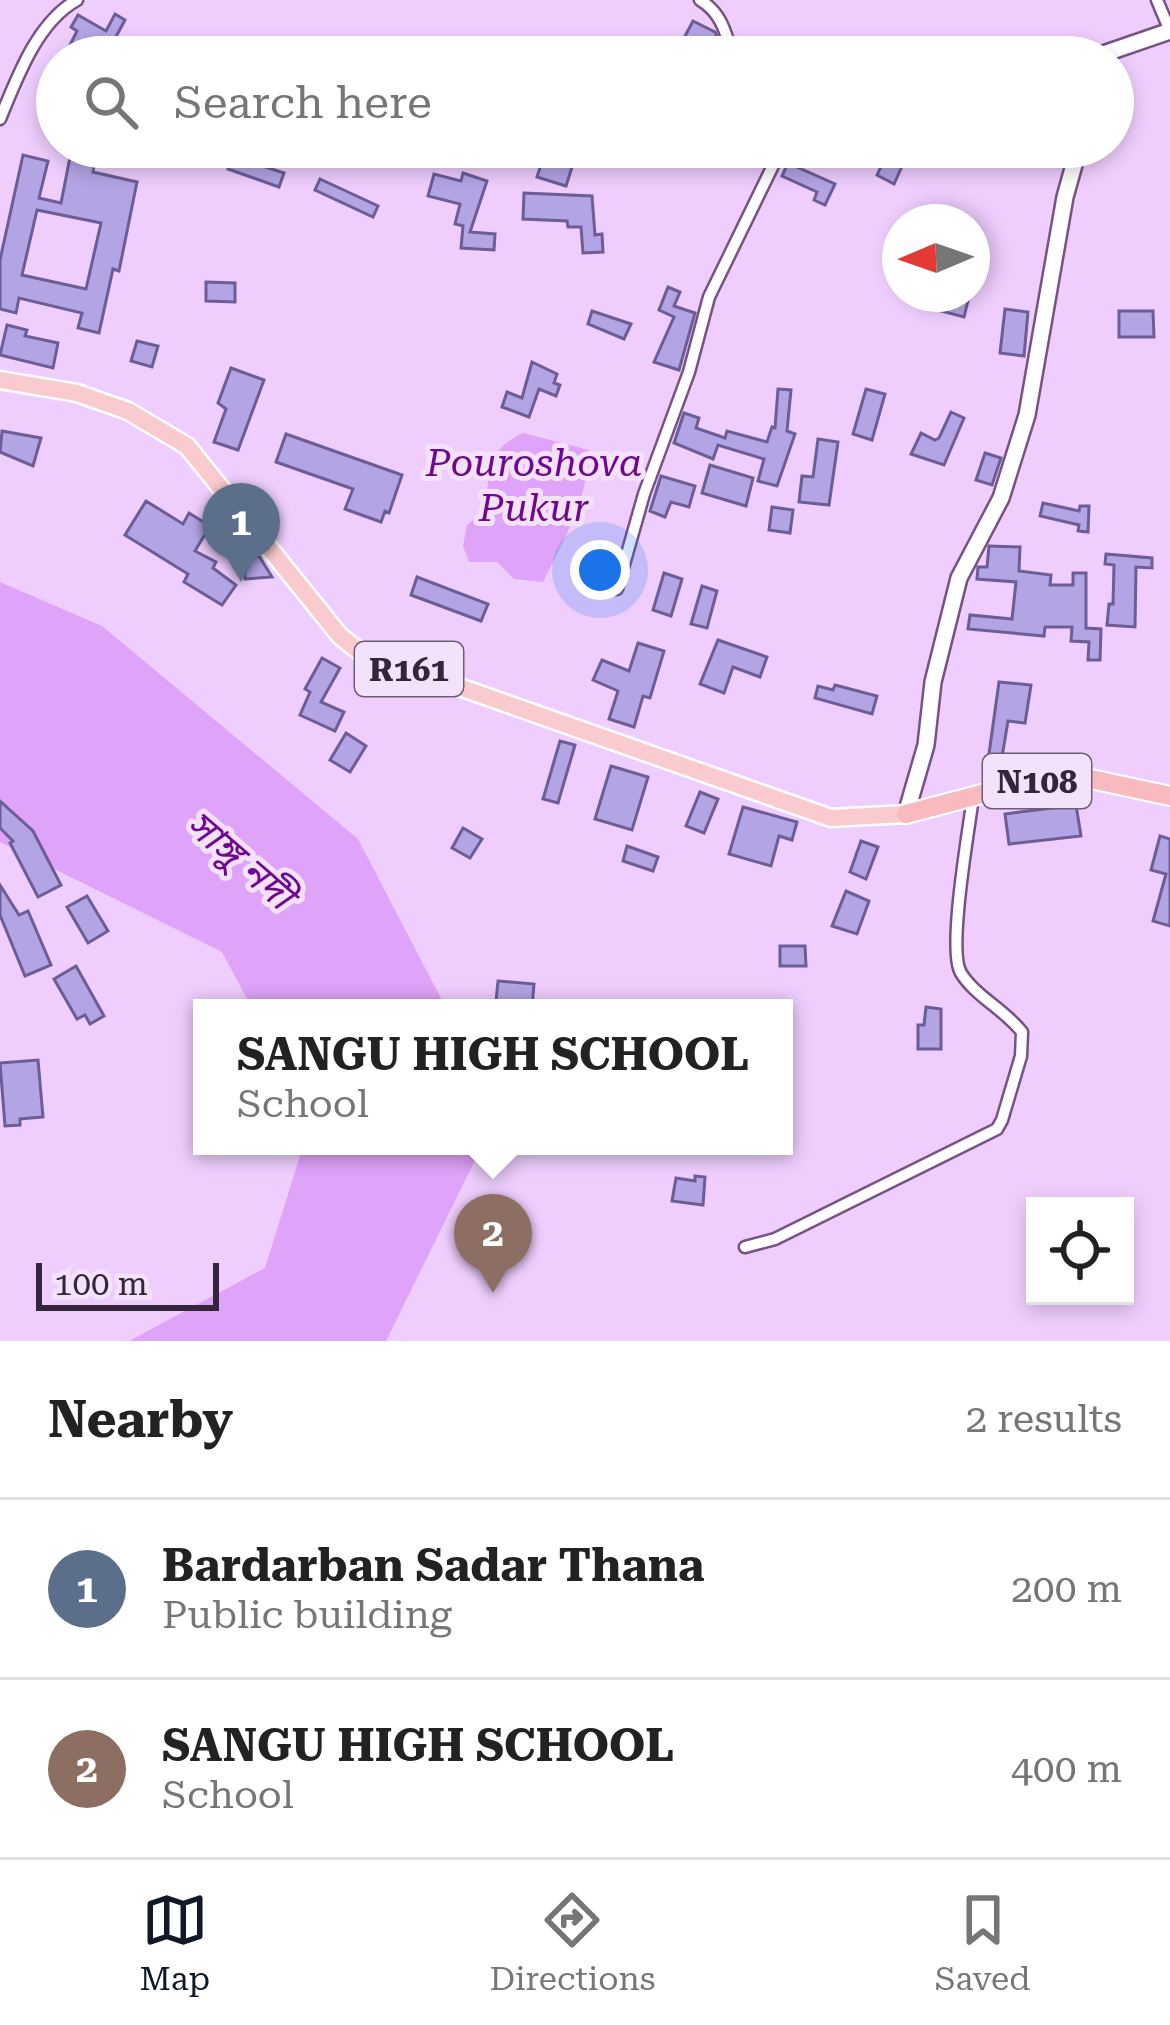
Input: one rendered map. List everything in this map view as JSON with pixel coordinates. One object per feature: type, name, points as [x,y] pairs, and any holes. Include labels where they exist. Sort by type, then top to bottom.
[{"type":"highway","name":"N108","points":[[906,814],[1072,775],[1170,796]]},
{"type":"main road","points":[[1134,44],[1170,31]]},
{"type":"main road","points":[[906,814],[926,745],[933,682],[959,578],[1000,498],[1027,415],[1073,168]]},
{"type":"main road","name":"R161","points":[[0,380],[77,393],[128,411],[187,446],[340,636],[360,652],[831,818],[906,814]]},
{"type":"street","points":[[42,36],[75,0]]},
{"type":"street","points":[[700,0],[712,8],[726,36]]},
{"type":"street","points":[[1157,0],[1170,31]]},
{"type":"street","points":[[0,119],[36,43]]},
{"type":"street","points":[[617,589],[709,297],[772,168]]},
{"type":"street","points":[[745,1246],[775,1240],[997,1129],[1002,1120],[1021,1056],[1022,1032],[970,983],[955,958],[973,796]]},
{"type":"water","name":"Pouroshova Pukur","points":[[523,433],[589,450],[580,501],[543,582],[514,579],[497,562],[469,562],[463,546],[467,525],[484,503],[496,454]]},
{"type":"water","name":"সাঙ্গু নদী","points":[[0,582],[102,626],[358,839],[441,999],[247,999],[222,952],[0,842]]},
{"type":"water","points":[[300,1155],[478,1155],[386,1341],[129,1341],[265,1268]]},
{"type":"building","points":[[115,14],[125,20],[116,36],[74,36],[77,31],[71,27],[78,15],[106,31]]},
{"type":"building","points":[[693,21],[717,36],[685,36]]},
{"type":"building","points":[[23,155],[36,158],[36,168],[46,168],[39,198],[61,203],[68,168],[94,168],[93,172],[137,182],[119,271],[113,269],[99,333],[78,328],[82,313],[19,298],[16,313],[0,309],[0,260]],"holes":[[[37,210],[101,223],[86,289],[22,275]]]},
{"type":"building","points":[[269,168],[284,173],[279,187],[228,169]]},
{"type":"building","points":[[540,168],[572,168],[566,186],[537,177]]},
{"type":"building","points":[[786,168],[799,168],[835,184],[825,205],[814,200],[817,192],[782,176]]},
{"type":"building","points":[[880,168],[901,168],[894,184],[877,175]]},
{"type":"building","points":[[463,173],[487,181],[470,232],[495,234],[494,250],[461,248],[463,226],[455,224],[460,204],[428,196],[434,174],[461,181]]},
{"type":"building","points":[[320,179],[378,206],[373,217],[315,190]]},
{"type":"building","points":[[524,193],[592,196],[595,235],[602,234],[603,252],[583,253],[581,227],[568,227],[567,221],[523,219]]},
{"type":"building","points":[[206,282],[235,283],[235,302],[206,301]]},
{"type":"building","points":[[668,287],[680,292],[674,306],[695,313],[679,370],[654,362],[674,317],[659,310]]},
{"type":"building","points":[[1005,309],[1028,312],[1024,356],[1000,353]]},
{"type":"building","points":[[592,311],[631,324],[624,339],[588,324]]},
{"type":"building","points":[[1119,311],[1153,311],[1154,337],[1119,337]]},
{"type":"building","points":[[7,325],[27,330],[25,336],[58,343],[53,368],[0,355]]},
{"type":"building","points":[[137,341],[158,346],[152,367],[131,361]]},
{"type":"building","points":[[532,362],[557,374],[554,383],[560,385],[556,396],[539,389],[529,417],[502,407],[507,392],[522,398]]},
{"type":"building","points":[[231,368],[264,380],[238,450],[214,442],[226,409],[218,403]]},
{"type":"building","points":[[778,389],[791,390],[787,431],[795,434],[777,486],[758,481],[764,459],[718,445],[713,459],[674,443],[684,413],[699,418],[696,428],[725,438],[727,431],[767,442],[775,428]]},
{"type":"building","points":[[866,389],[885,394],[872,440],[853,434]]},
{"type":"building","points":[[951,412],[964,418],[944,465],[911,454],[921,433],[939,438]]},
{"type":"building","points":[[2,431],[41,438],[33,466],[0,452]]},
{"type":"building","points":[[286,434],[402,475],[389,513],[385,511],[381,522],[345,509],[353,489],[276,462]]},
{"type":"building","points":[[818,439],[838,442],[829,505],[799,502],[802,476],[813,477]]},
{"type":"building","points":[[985,453],[1001,458],[992,485],[976,480]]},
{"type":"building","points":[[710,465],[753,478],[746,506],[702,493]]},
{"type":"building","points":[[661,476],[695,486],[689,507],[671,502],[665,517],[650,511]]},
{"type":"building","points":[[146,501],[183,524],[189,513],[210,526],[195,551],[216,562],[213,568],[236,585],[222,605],[184,582],[188,574],[125,535]]},
{"type":"building","points":[[1043,503],[1079,511],[1080,506],[1089,506],[1088,532],[1078,531],[1079,525],[1040,516]]},
{"type":"building","points":[[772,507],[793,510],[790,533],[769,530]]},
{"type":"building","points":[[989,546],[1020,547],[1019,571],[1051,575],[1050,585],[1073,585],[1073,573],[1086,573],[1086,628],[1101,629],[1100,660],[1088,660],[1089,642],[1071,641],[1072,627],[1045,627],[1044,636],[968,629],[970,615],[1012,619],[1016,582],[977,579],[978,567],[987,567]]},
{"type":"building","points":[[1106,554],[1152,558],[1152,568],[1136,567],[1135,627],[1107,625],[1114,565],[1105,564]]},
{"type":"building","points":[[259,556],[272,577],[245,579],[244,557]]},
{"type":"building","points":[[664,573],[682,579],[671,616],[653,610]]},
{"type":"building","points":[[417,577],[488,604],[481,621],[411,595]]},
{"type":"building","points":[[702,586],[717,591],[707,628],[691,624]]},
{"type":"building","points":[[718,640],[767,657],[760,677],[733,667],[724,693],[700,684]]},
{"type":"building","points":[[638,643],[664,651],[650,698],[643,696],[634,727],[609,719],[618,691],[593,680],[602,660],[629,671]]},
{"type":"building","points":[[322,658],[340,668],[321,702],[344,712],[335,731],[300,715],[310,692],[305,689]]},
{"type":"building","points":[[999,682],[1031,685],[1025,723],[1008,721],[1001,763],[988,761]]},
{"type":"building","points":[[835,685],[877,696],[872,714],[815,698],[818,686],[833,690]]},
{"type":"building","points":[[346,733],[366,746],[350,772],[330,760]]},
{"type":"building","points":[[560,741],[575,745],[558,803],[543,799]]},
{"type":"building","points":[[611,766],[648,777],[632,830],[595,819]]},
{"type":"building","points":[[700,792],[718,799],[704,833],[686,826]]},
{"type":"building","points":[[0,801],[33,831],[61,885],[38,897],[13,841],[0,828]]},
{"type":"building","points":[[1076,805],[1081,836],[1009,844],[1005,814]]},
{"type":"building","points":[[743,807],[797,822],[792,840],[779,836],[771,866],[729,854]]},
{"type":"building","points":[[463,828],[482,839],[470,858],[452,848]]},
{"type":"building","points":[[1160,836],[1170,839],[1170,926],[1153,921],[1166,874],[1151,870]]},
{"type":"building","points":[[861,841],[878,847],[866,879],[850,872]]},
{"type":"building","points":[[627,846],[658,857],[653,871],[623,861]]},
{"type":"building","points":[[0,885],[19,915],[28,911],[51,965],[25,976],[0,915]]},
{"type":"building","points":[[846,891],[869,901],[857,934],[832,926]]},
{"type":"building","points":[[87,896],[108,931],[88,943],[67,907]]},
{"type":"building","points":[[780,946],[805,946],[806,966],[780,966]]},
{"type":"building","points":[[76,966],[104,1016],[90,1024],[85,1015],[77,1019],[54,979]]},
{"type":"building","points":[[498,981],[534,984],[533,999],[496,999]]},
{"type":"building","points":[[926,1007],[941,1009],[941,1049],[918,1049],[918,1025],[924,1025]]},
{"type":"building","points":[[38,1060],[43,1117],[5,1126],[0,1063]]},
{"type":"building","points":[[695,1176],[705,1177],[703,1205],[672,1201],[676,1178],[695,1181]]},
{"type":"place","name":"Bardarban Sadar Thana","points":[[241,582]]},
{"type":"place","name":"SANGU HIGH SCHOOL","points":[[493,1293]]}]
